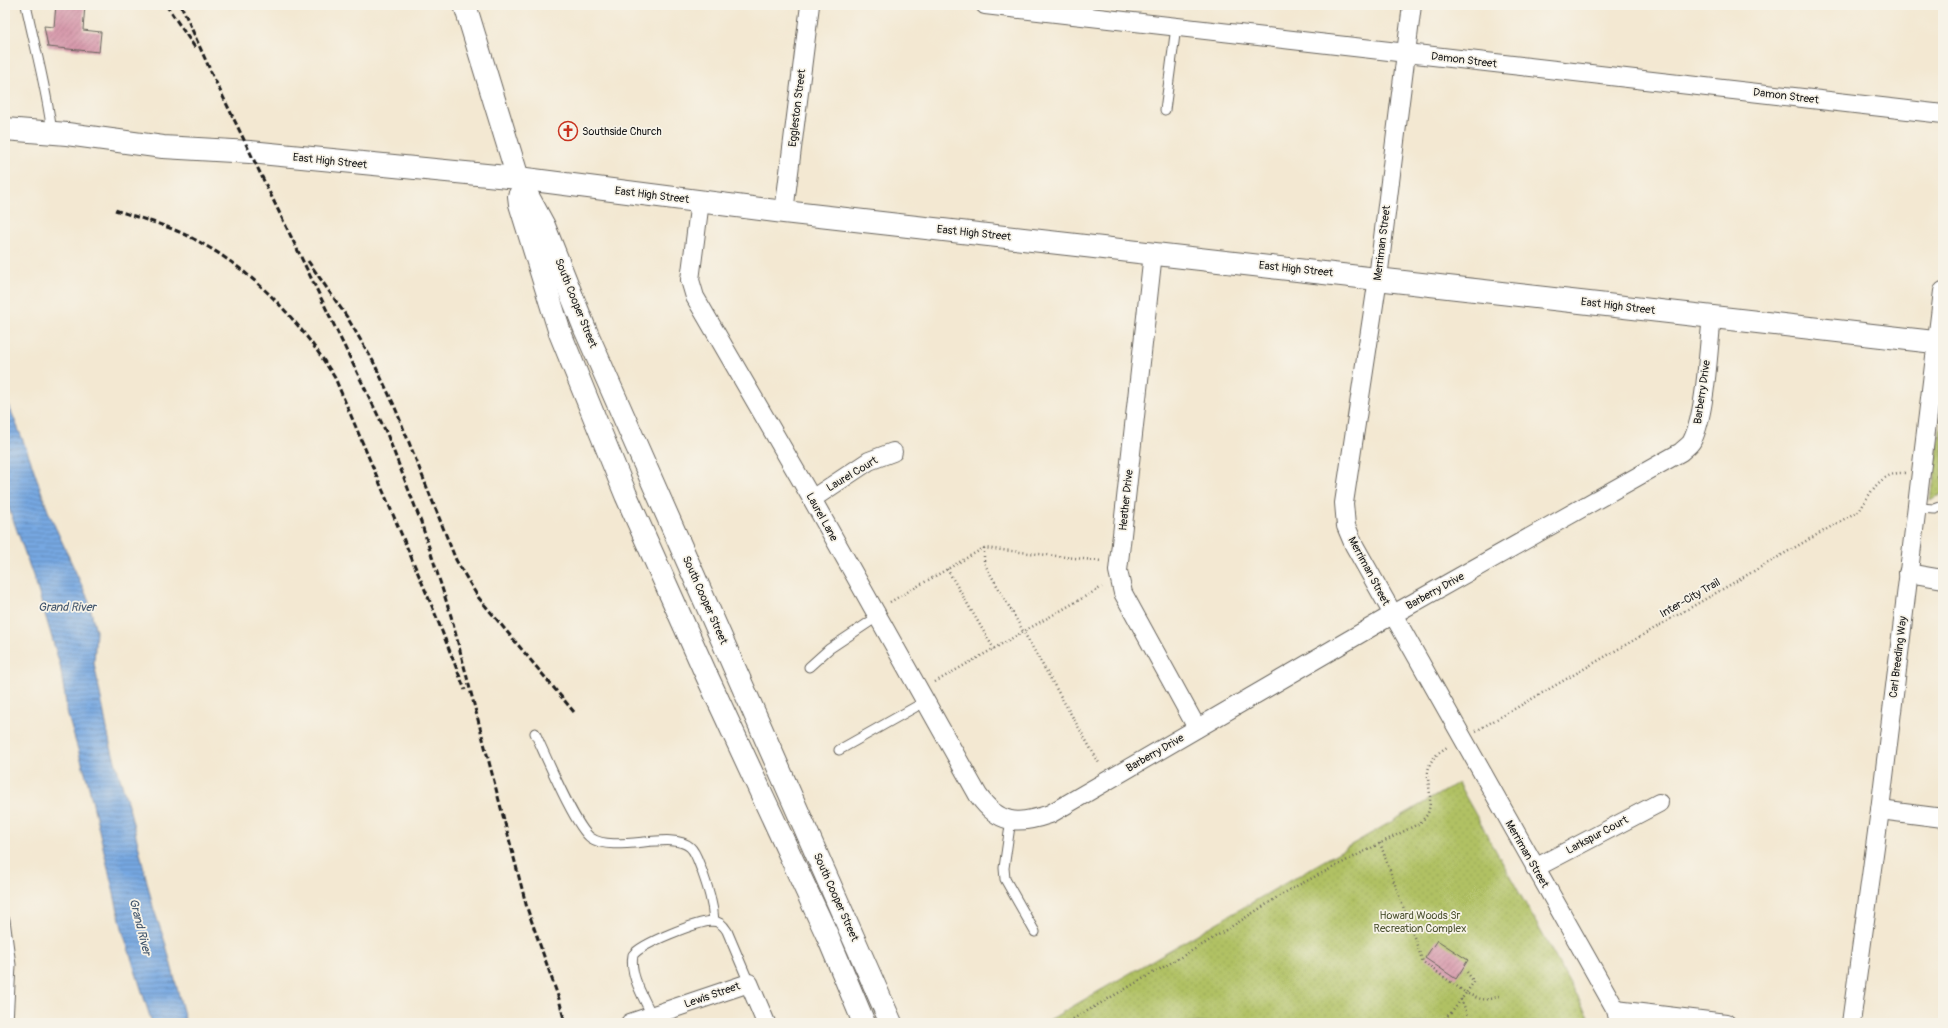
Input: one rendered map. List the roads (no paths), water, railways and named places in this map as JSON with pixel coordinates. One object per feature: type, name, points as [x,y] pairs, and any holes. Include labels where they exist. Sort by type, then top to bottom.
[{"type":"main road","name":"South Cooper Street","points":[[465,5],[518,178],[544,226],[585,329],[891,1023]]},
{"type":"main road","name":"East High Street","points":[[5,129],[52,133],[163,147],[250,152],[518,178],[784,212],[1378,278],[1940,343]]},
{"type":"main road","name":"South Cooper Street","points":[[518,178],[520,204],[560,333],[626,495],[703,667],[828,938],[864,1023]]},
{"type":"street","name":"Eggleston Street","points":[[784,212],[810,5]]},
{"type":"street","name":"Damon Street","points":[[985,5],[1943,114]]},
{"type":"street","name":"Merriman Street","points":[[1412,5],[1378,278],[1344,503],[1346,526],[1354,545],[1392,615],[1535,868],[1617,1017]]},
{"type":"street","name":"Laurel Lane","points":[[700,201],[690,280],[695,297],[812,498],[877,617],[978,795],[985,805],[1006,818]]},
{"type":"street","name":"Heather Drive","points":[[1153,253],[1118,571],[1123,593],[1197,728]]},
{"type":"street","name":"Carl Breeding Way","points":[[1851,1023],[1880,810],[1908,573],[1940,343],[1943,291]]},
{"type":"street","name":"Barberry Drive","points":[[1006,818],[1028,821],[1050,814],[1392,615],[1681,452],[1691,442],[1697,427],[1701,410],[1712,316]]},
{"type":"street","name":"Laurel Court","points":[[812,498],[869,461],[893,452]]},
{"type":"street","points":[[1908,573],[1943,579]]},
{"type":"street","name":"Larkspur Court","points":[[1535,868],[1659,803]]},
{"type":"street","points":[[1880,810],[1943,818]]},
{"type":"street","points":[[749,983],[766,1023]]},
{"type":"street","name":"Lewis Street","points":[[630,1023],[749,983]]},
{"type":"street","points":[[1617,1017],[1726,1023]]},
{"type":"lane","points":[[26,5],[36,55],[47,95],[52,133]]},
{"type":"lane","points":[[1165,110],[1176,27]]},
{"type":"lane","points":[[1917,508],[1935,509],[1943,506]]},
{"type":"lane","points":[[809,667],[829,649],[877,617]]},
{"type":"lane","points":[[840,750],[926,701]]},
{"type":"lane","points":[[535,733],[573,812],[582,828],[591,838],[611,843],[678,841],[690,846],[697,859],[711,896],[714,921]]},
{"type":"lane","points":[[1006,818],[1005,879],[1035,932]]},
{"type":"lane","points":[[5,920],[11,965],[8,1023]]},
{"type":"lane","points":[[652,1016],[634,976],[632,968],[633,955],[643,945],[692,926],[714,921],[723,925],[749,983]]},
{"type":"water","name":"Grand River","points":[[5,396],[28,453],[48,511],[88,599],[96,631],[94,663],[110,744],[131,815],[153,907],[166,945],[186,1023],[152,1023],[123,932],[88,783],[68,716],[60,665],[36,584],[5,497]]},
{"type":"railway","points":[[166,5],[196,49]]},
{"type":"railway","points":[[181,5],[211,72],[387,434],[421,522],[451,616],[527,908],[559,999],[565,1023]]},
{"type":"railway","points":[[115,210],[151,221],[186,235],[231,262],[252,278],[271,296],[306,335],[335,378],[434,611],[465,690]]},
{"type":"railway","points":[[308,261],[347,317],[373,361],[394,405],[456,560],[478,597],[574,712]]},
{"type":"place","name":"Southside Church","points":[[568,131]]},
{"type":"park label","name":"Howard Woods Sr Recreation Complex","points":[[1420,921]]}]
